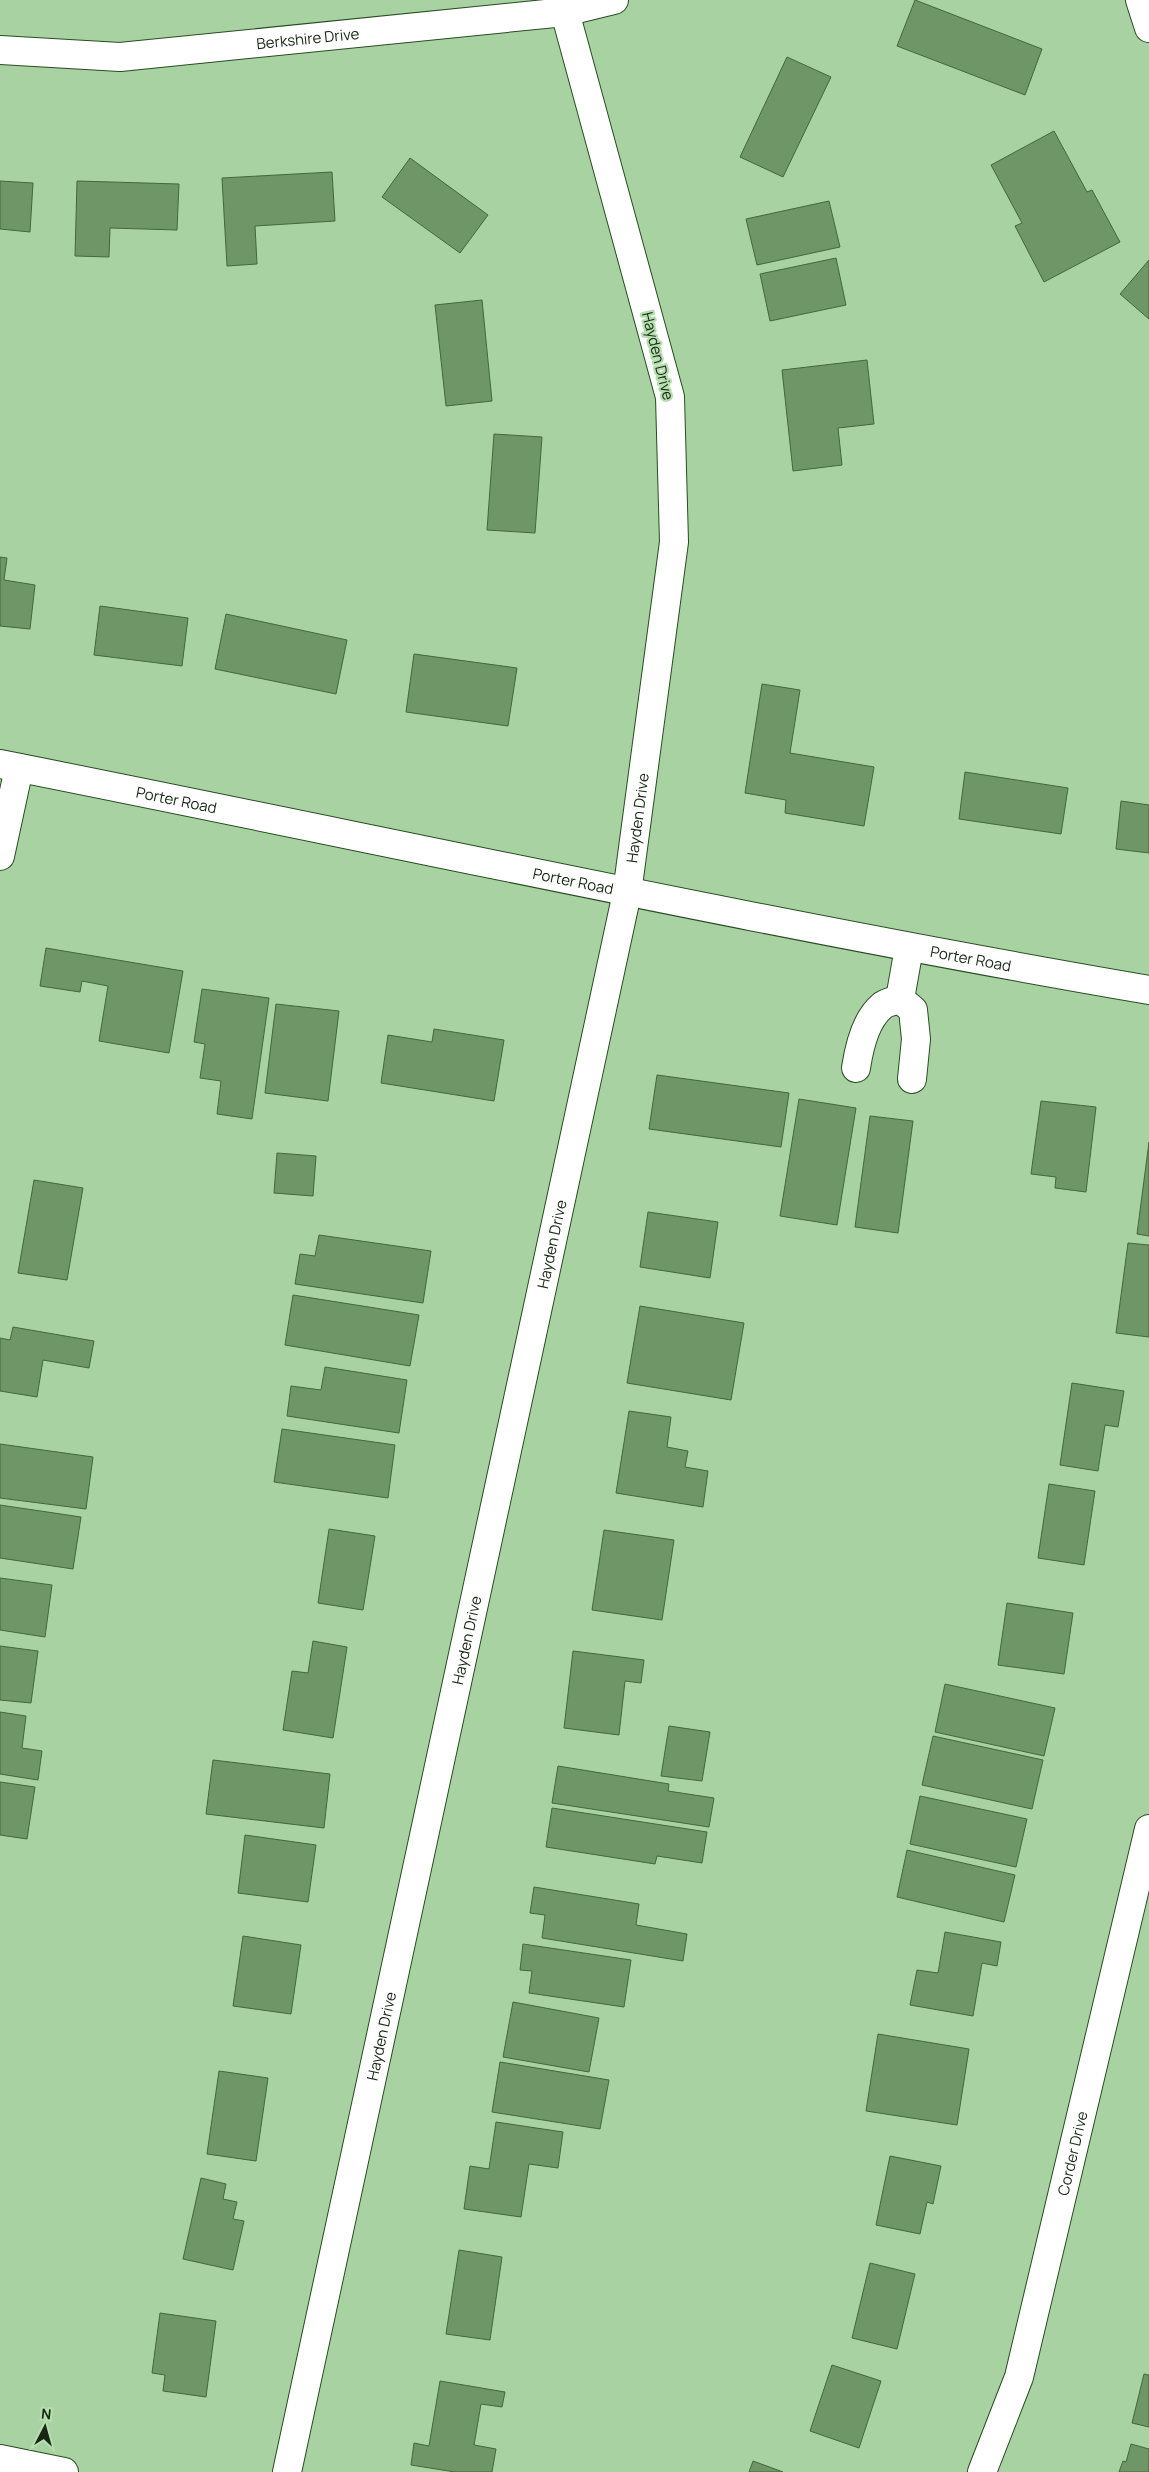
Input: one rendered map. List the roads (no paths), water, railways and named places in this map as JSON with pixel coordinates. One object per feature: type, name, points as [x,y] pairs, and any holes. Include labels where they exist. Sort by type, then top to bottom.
[{"type":"street","name":"Berkshire Drive","points":[[0,50],[120,57],[565,12],[614,0]]},
{"type":"street","points":[[1140,0],[1149,28]]},
{"type":"street","name":"Hayden Drive","points":[[287,2472],[627,893],[674,542],[670,397],[565,12]]},
{"type":"street","points":[[0,856],[10,766]]},
{"type":"street","name":"Porter Road","points":[[10,766],[627,893],[909,948],[1149,990]]},
{"type":"street","points":[[900,999],[909,948]]},
{"type":"street","points":[[856,1068],[864,1035],[873,1017],[883,1005],[900,999]]},
{"type":"street","points":[[900,999],[913,1010],[916,1039],[912,1079]]},
{"type":"street","name":"Corder Drive","points":[[982,2472],[1019,2377],[1149,1829]]},
{"type":"street","points":[[0,2459],[64,2472]]}]
